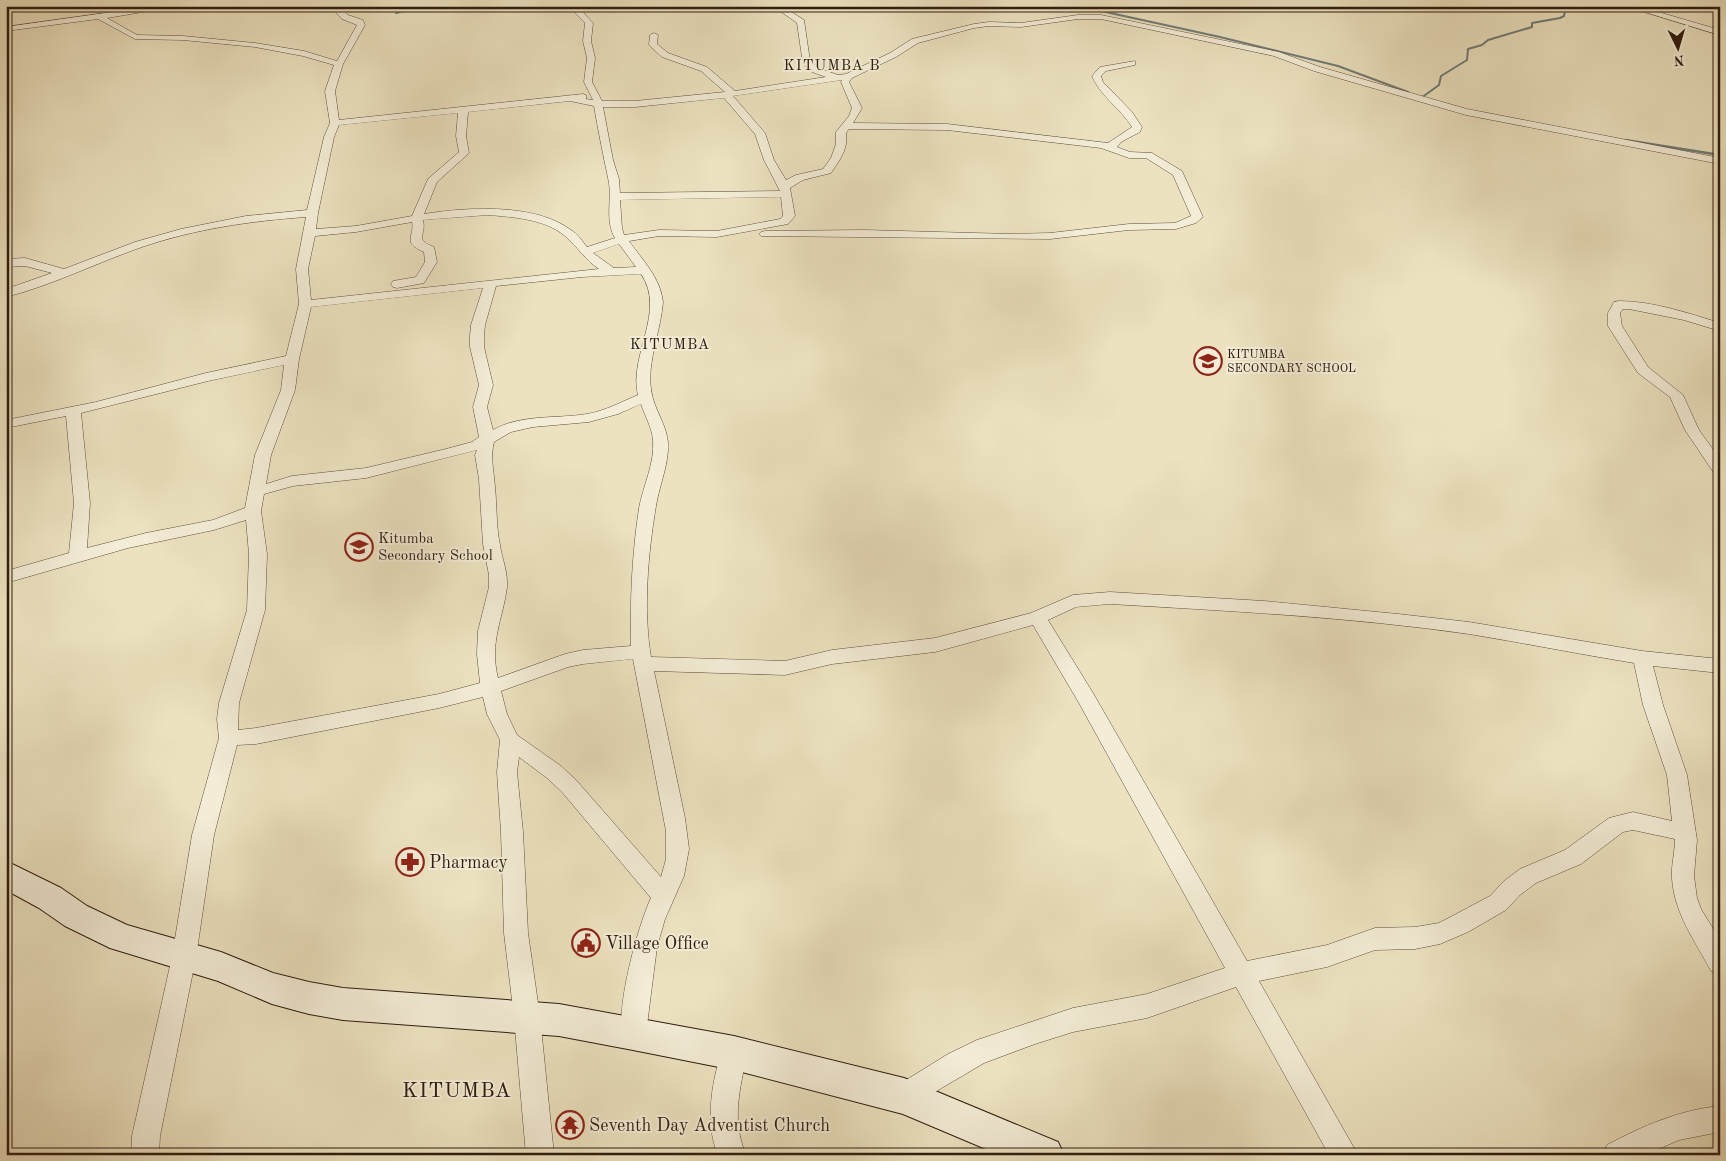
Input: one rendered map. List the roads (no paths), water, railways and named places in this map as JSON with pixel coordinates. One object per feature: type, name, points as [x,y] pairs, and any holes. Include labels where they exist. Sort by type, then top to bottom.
[{"type":"street","points":[[6,29],[174,6]]},
{"type":"street","points":[[145,1155],[146,1136],[184,957],[203,835],[227,744],[229,704],[258,598],[258,554],[253,511],[263,455],[288,390],[292,359],[305,304],[302,269],[329,137],[335,123],[330,92],[339,64],[361,24],[345,17],[337,9],[324,6]]},
{"type":"street","points":[[572,6],[588,23],[587,41],[591,58],[588,82],[597,98],[608,160],[614,179],[616,228],[622,240],[650,279],[656,303],[643,383],[645,397],[661,439],[661,451],[648,505],[640,585],[643,658],[654,721],[669,787],[678,848],[677,866],[673,881],[662,896],[646,943],[633,1033]]},
{"type":"street","points":[[615,197],[786,190],[797,178],[827,171],[836,158],[841,144],[841,132],[857,108],[843,79],[815,70],[806,62],[804,52],[806,48],[801,22],[778,6]]},
{"type":"street","points":[[1629,6],[1720,33]]},
{"type":"street","points":[[335,123],[573,99],[597,98],[635,104],[843,79],[893,55],[915,41],[974,26],[989,24],[1022,25],[1078,16],[1101,17],[1276,54],[1331,73],[1466,112],[1720,160]]},
{"type":"street","points":[[100,17],[135,37],[183,38],[255,45],[304,54],[339,64]]},
{"type":"street","points":[[654,35],[653,45],[660,52],[704,69],[729,94],[760,133],[769,160],[786,190],[789,216],[784,222],[717,234]]},
{"type":"street","points":[[1112,148],[1115,140],[1131,134],[1137,130],[1137,127],[1129,114],[1099,83],[1096,76],[1102,69],[1132,63]]},
{"type":"street","points":[[361,286],[409,284],[420,280],[423,276],[431,262],[431,252],[420,246],[416,240],[415,236],[419,227],[417,218],[432,181],[464,153],[461,136],[463,110]]},
{"type":"street","points":[[528,279],[578,263],[599,246],[659,233],[864,233],[1011,237],[1050,236],[1129,227],[1176,226],[1192,221],[1197,217],[1178,172],[1148,155],[1128,155],[1103,145],[947,127],[845,126]]},
{"type":"street","points":[[310,233],[353,229],[417,218],[482,212],[517,213],[535,218],[563,230],[574,238],[587,254],[609,270]]},
{"type":"street","points":[[6,293],[66,273],[139,244],[215,224],[250,218],[312,213]]},
{"type":"street","points":[[6,263],[25,262],[66,273]]},
{"type":"street","points":[[305,304],[609,270],[643,270]]},
{"type":"street","points":[[490,284],[477,336],[477,347],[485,379],[485,393],[480,407],[487,438],[483,460],[488,478],[491,544],[498,575],[498,587],[486,642],[487,673],[497,714],[510,740],[554,772],[569,786],[617,840],[662,896]]},
{"type":"street","points":[[1720,327],[1687,317],[1629,305],[1619,305],[1614,313],[1614,326],[1640,366],[1646,374],[1676,395],[1692,430],[1720,470]]},
{"type":"street","points":[[6,424],[97,406],[216,375],[292,359]]},
{"type":"street","points":[[258,491],[292,481],[366,473],[464,450],[507,428],[518,425],[589,418],[613,411],[645,397]]},
{"type":"street","points":[[72,411],[81,465],[80,538],[76,557]]},
{"type":"street","points":[[6,577],[148,538],[234,520],[253,511]]},
{"type":"street","points":[[227,744],[256,736],[439,701],[490,688],[565,661],[583,657],[643,658],[748,669],[785,668],[815,660],[935,645],[981,634],[1037,617],[1066,603],[1084,599],[1110,598],[1192,602],[1342,614],[1451,626],[1642,658],[1720,666]]},
{"type":"street","points":[[1037,617],[1243,973],[1344,1155]]},
{"type":"street","points":[[1642,658],[1653,705],[1677,775],[1686,849],[1683,876],[1686,898],[1691,914],[1720,963]]},
{"type":"street","points":[[510,740],[507,772],[512,832],[516,933],[540,1155]]},
{"type":"street","points":[[904,1096],[957,1063],[995,1046],[1073,1020],[1147,1006],[1243,973],[1327,956],[1375,939],[1415,938],[1440,933],[1460,925],[1498,903],[1512,888],[1528,876],[1573,857],[1617,824],[1633,821],[1683,832]]},
{"type":"street","points":[[6,874],[55,901],[76,916],[120,938],[221,968],[272,988],[309,998],[343,1004],[560,1020],[734,1053],[904,1096],[1045,1155]]},
{"type":"street","points":[[732,1155],[724,1134],[724,1110],[734,1053]]},
{"type":"street","points":[[1617,1155],[1667,1129],[1690,1123],[1720,1119]]},
{"type":"waterway","points":[[396,13],[427,6]]},
{"type":"waterway","points":[[1017,6],[1092,9],[1220,37],[1338,66],[1408,92]]},
{"type":"waterway","points":[[1421,98],[1439,85],[1441,76],[1467,60],[1468,49],[1482,45],[1488,40],[1532,27],[1532,23],[1560,18],[1564,16],[1565,11],[1594,6]]},
{"type":"waterway","points":[[1625,140],[1720,155]]},
{"type":"place","name":"KITUMBA SECONDARY SCHOOL","points":[[1208,361]]},
{"type":"place","name":"Kitumba Secondary School","points":[[359,547]]},
{"type":"place","name":"Pharmacy","points":[[410,862]]},
{"type":"place","name":"Village Office","points":[[586,943]]},
{"type":"place","name":"Seventh Day Adventist Church","points":[[570,1125]]},
{"type":"district","name":"KITUMBA B","points":[[832,65]]},
{"type":"district","name":"KITUMBA","points":[[670,344]]},
{"type":"district","name":"KITUMBA","points":[[457,1090]]}]
